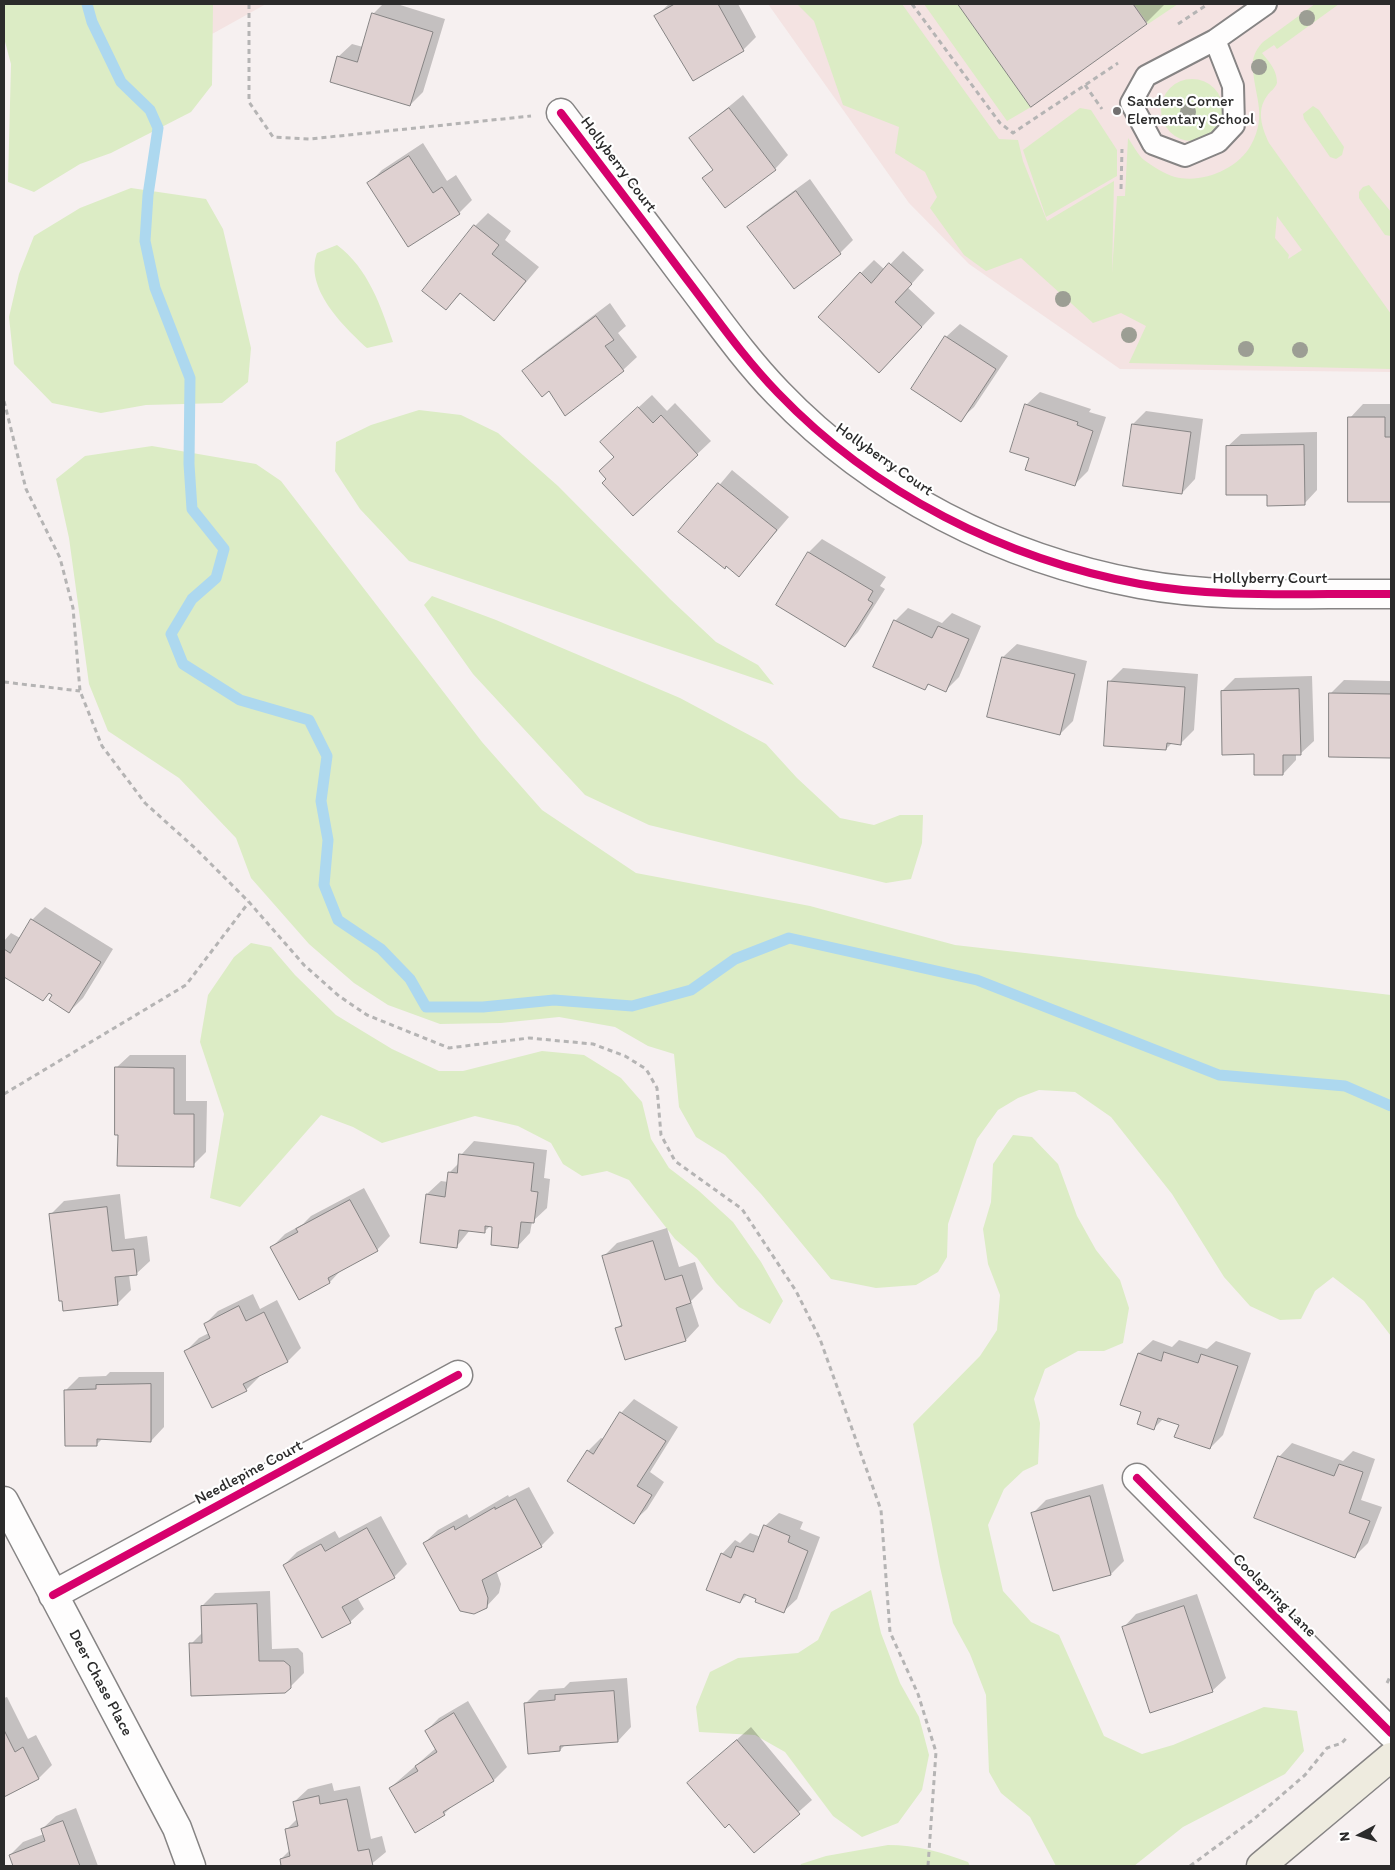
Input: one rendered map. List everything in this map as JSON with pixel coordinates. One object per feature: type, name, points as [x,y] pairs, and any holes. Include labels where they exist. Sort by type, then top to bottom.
[{"type":"main road","points":[[1261,1866],[1391,1757]]},
{"type":"street","name":"Hollyberry Court","points":[[561,112],[739,349],[778,393],[829,440],[868,470],[918,503],[998,542],[1053,563],[1140,584],[1199,592],[1391,594]]},
{"type":"street","name":"Needlepine Court","points":[[53,1595],[458,1375]]},
{"type":"street","name":"Coolspring Lane","points":[[1137,1478],[1391,1733]]},
{"type":"street","name":"Deer Chase Place","points":[[4,1501],[177,1828],[191,1866]]},
{"type":"lane","points":[[1215,40],[1233,86],[1234,125],[1218,142],[1184,156],[1153,144],[1131,103],[1146,76],[1215,40],[1266,4]]},
{"type":"path","points":[[249,4],[249,102],[273,137],[310,140],[561,112]]},
{"type":"path","points":[[912,4],[1000,124],[1013,133],[1126,58]]},
{"type":"path","points":[[1176,26],[1208,4]]},
{"type":"path","points":[[1085,85],[1106,115]]},
{"type":"path","points":[[1121,189],[1122,146]]},
{"type":"path","points":[[4,401],[26,489],[60,558],[73,608],[80,691],[102,746],[145,803],[196,849],[249,902],[304,965],[339,996],[368,1015],[449,1048],[529,1038],[593,1044],[625,1056],[646,1069],[657,1088],[661,1135],[675,1161],[742,1209],[796,1291],[820,1339],[881,1510],[890,1632],[918,1694],[936,1752],[928,1866]]},
{"type":"path","points":[[4,682],[80,691]]},
{"type":"path","points":[[4,1094],[186,985],[249,902]]},
{"type":"path","points":[[1190,1866],[1254,1819],[1298,1781],[1327,1748],[1342,1743],[1370,1711],[1391,1675]]},
{"type":"shaded area","points":[[163,4],[266,4],[169,58]]},
{"type":"shaded area","name":"Sanders Corner Elementary School","points":[[768,4],[1391,4],[1391,372],[1120,369],[969,264],[909,203]]},
{"type":"green space","points":[[4,4],[213,4],[212,85],[191,112],[111,153],[80,164],[34,192],[8,182],[11,64],[4,38]]},
{"type":"green space","points":[[797,4],[902,4],[999,139],[1018,140],[1023,161],[1047,221],[1114,181],[1112,273],[1117,196],[1125,196],[1128,138],[1144,160],[1159,170],[1175,177],[1185,179],[1196,178],[1218,173],[1228,168],[1245,154],[1256,134],[1259,123],[1253,73],[1254,57],[1258,49],[1263,42],[1315,4],[1339,4],[1277,49],[1274,45],[1262,53],[1274,70],[1277,83],[1264,102],[1261,120],[1269,143],[1391,314],[1391,369],[1129,363],[1146,326],[1121,313],[1093,323],[1021,258],[986,271],[964,255],[930,208],[937,197],[925,172],[895,153],[899,127],[843,105],[814,21]],"holes":[[[1277,216],[1302,250],[1288,259],[1289,255],[1275,238]]]},
{"type":"green space","points":[[924,4],[958,4],[1031,107],[1007,121]]},
{"type":"green space","points":[[1134,4],[1178,4],[1148,24]]},
{"type":"green space","points":[[1186,79],[1198,79],[1214,88],[1221,98],[1223,110],[1221,122],[1214,132],[1198,141],[1186,141],[1175,136],[1166,127],[1161,116],[1161,104],[1166,93],[1175,84]]},
{"type":"green space","points":[[1313,106],[1319,110],[1344,147],[1342,155],[1336,159],[1330,157],[1304,119],[1303,114]]},
{"type":"green space","points":[[1080,108],[1091,110],[1117,150],[1117,176],[1046,217],[1023,150]]},
{"type":"green space","points":[[1369,185],[1391,212],[1391,236],[1385,235],[1359,198],[1359,192],[1363,187]]},
{"type":"green space","points":[[131,188],[206,199],[223,229],[251,348],[248,382],[222,403],[146,405],[101,413],[52,403],[14,364],[9,317],[19,274],[34,236],[80,208]]},
{"type":"green space","points":[[337,245],[348,254],[365,276],[384,315],[393,342],[367,348],[337,318],[321,293],[316,280],[314,266],[317,253]]},
{"type":"green space","points":[[419,410],[461,415],[498,433],[558,486],[670,599],[716,642],[758,665],[774,685],[409,561],[360,509],[335,471],[336,442],[371,425]]},
{"type":"green space","points":[[152,446],[256,464],[281,481],[482,742],[542,810],[636,873],[810,906],[955,945],[1391,995],[1391,1336],[1364,1301],[1333,1277],[1315,1291],[1301,1319],[1280,1320],[1250,1306],[1224,1277],[1172,1194],[1111,1117],[1075,1092],[1039,1090],[1018,1098],[998,1110],[977,1139],[948,1224],[947,1257],[938,1272],[916,1285],[876,1288],[831,1279],[761,1194],[725,1155],[696,1137],[679,1107],[674,1054],[648,1046],[615,1027],[559,1017],[501,1023],[440,1024],[388,1005],[354,983],[309,944],[251,878],[236,838],[179,778],[108,731],[89,684],[69,538],[56,479],[85,456]]},
{"type":"green space","points":[[432,596],[496,620],[680,698],[766,744],[797,778],[840,818],[874,825],[900,815],[923,815],[922,843],[911,879],[886,883],[649,825],[585,795],[473,674],[424,605]]},
{"type":"green space","points":[[251,943],[271,947],[295,975],[336,1015],[392,1049],[439,1071],[463,1071],[542,1051],[584,1055],[621,1078],[642,1102],[651,1139],[669,1168],[699,1191],[733,1222],[761,1262],[783,1301],[770,1324],[739,1307],[716,1283],[697,1258],[675,1239],[629,1180],[607,1171],[582,1176],[563,1164],[551,1143],[518,1126],[475,1116],[382,1143],[353,1127],[321,1115],[240,1207],[210,1198],[224,1114],[200,1042],[208,995],[234,957]]},
{"type":"green space","points":[[1013,1135],[1032,1137],[1058,1164],[1077,1216],[1096,1250],[1120,1280],[1129,1308],[1123,1343],[1104,1351],[1078,1351],[1045,1369],[1034,1399],[1040,1423],[1038,1464],[1023,1471],[1004,1489],[988,1525],[1003,1591],[1031,1622],[1059,1635],[1104,1736],[1142,1754],[1173,1745],[1264,1707],[1297,1711],[1304,1751],[1285,1774],[1183,1827],[1134,1866],[1056,1866],[1030,1817],[1001,1793],[989,1772],[986,1695],[970,1654],[953,1623],[940,1567],[913,1424],[980,1356],[997,1330],[1000,1295],[988,1264],[983,1229],[991,1202],[993,1164]]},
{"type":"green space","points":[[871,1590],[881,1633],[900,1683],[919,1717],[929,1755],[922,1790],[898,1823],[862,1837],[833,1816],[785,1752],[755,1735],[699,1732],[696,1707],[710,1672],[738,1658],[798,1653],[818,1640],[831,1612]]},
{"type":"green space","points":[[888,1845],[909,1846],[939,1852],[968,1862],[970,1866],[800,1866],[801,1864],[826,1856]]},
{"type":"building","points":[[675,4],[718,4],[744,51],[693,81],[654,16]]},
{"type":"building","name":"Sanders Corner Elementary School","points":[[958,4],[1133,4],[1147,24],[1031,107]]},
{"type":"building","points":[[372,13],[433,32],[410,106],[330,82],[337,56],[357,62]]},
{"type":"building","points":[[729,108],[776,170],[725,208],[702,178],[713,170],[689,138]]},
{"type":"building","points":[[409,156],[433,193],[442,187],[460,214],[408,247],[367,183]]},
{"type":"building","points":[[796,191],[841,254],[794,289],[747,227]]},
{"type":"building","points":[[474,225],[499,245],[492,254],[526,281],[494,321],[460,293],[446,310],[422,291]]},
{"type":"building","points":[[889,263],[912,284],[895,302],[922,327],[879,373],[818,317],[860,272],[871,283]]},
{"type":"building","points":[[596,316],[614,340],[605,346],[624,371],[565,416],[549,391],[542,397],[522,371]]},
{"type":"building","points":[[945,336],[996,369],[961,422],[911,389]]},
{"type":"building","points":[[1025,404],[1078,422],[1077,425],[1093,431],[1075,486],[1025,470],[1029,458],[1010,452]]},
{"type":"building","points":[[638,407],[653,423],[661,415],[698,455],[633,516],[602,483],[606,479],[599,471],[614,457],[600,442]]},
{"type":"building","points":[[1348,417],[1385,417],[1385,437],[1391,437],[1391,502],[1348,502]]},
{"type":"building","points":[[1132,424],[1191,432],[1182,494],[1123,486]]},
{"type":"building","points":[[1304,445],[1305,505],[1267,506],[1267,495],[1226,495],[1226,446]]},
{"type":"building","points":[[718,483],[777,530],[739,577],[726,566],[725,569],[678,532]]},
{"type":"building","points":[[808,552],[873,591],[868,600],[873,603],[845,647],[776,605]]},
{"type":"building","points":[[894,620],[932,638],[938,626],[969,639],[946,692],[928,684],[925,690],[873,667]]},
{"type":"building","points":[[1002,657],[1075,674],[1060,735],[987,717]]},
{"type":"building","points":[[1108,681],[1185,687],[1181,745],[1167,743],[1166,750],[1104,746]]},
{"type":"building","points":[[1299,689],[1301,755],[1283,755],[1283,775],[1254,775],[1254,754],[1222,755],[1221,691]]},
{"type":"building","points":[[1329,693],[1391,694],[1391,758],[1329,757]]},
{"type":"building","points":[[31,919],[101,962],[69,1013],[49,1000],[52,995],[49,993],[43,1001],[4,977],[4,949],[10,953]]},
{"type":"building","points":[[115,1067],[174,1068],[174,1114],[194,1114],[194,1167],[117,1166],[118,1135],[115,1135]]},
{"type":"building","points":[[459,1154],[534,1163],[531,1191],[538,1192],[534,1223],[521,1222],[518,1248],[491,1245],[492,1227],[485,1226],[485,1233],[459,1230],[457,1248],[420,1243],[426,1194],[445,1197],[448,1172],[457,1173]]},
{"type":"building","points":[[350,1200],[378,1251],[328,1278],[330,1283],[299,1300],[270,1247],[298,1232],[296,1229]]},
{"type":"building","points":[[107,1207],[112,1251],[134,1249],[137,1275],[115,1277],[118,1305],[63,1311],[62,1301],[59,1301],[49,1214]]},
{"type":"building","points":[[653,1241],[665,1280],[682,1275],[691,1303],[676,1308],[686,1341],[625,1360],[615,1328],[622,1326],[602,1256]]},
{"type":"building","points":[[239,1306],[246,1321],[264,1312],[288,1362],[243,1384],[247,1391],[212,1408],[184,1351],[210,1338],[204,1324]]},
{"type":"building","points":[[1164,1352],[1198,1363],[1201,1354],[1238,1366],[1210,1449],[1174,1437],[1179,1425],[1158,1418],[1154,1430],[1137,1424],[1141,1412],[1120,1405],[1138,1353],[1161,1361]]},
{"type":"building","points":[[151,1384],[151,1442],[97,1439],[97,1446],[65,1446],[64,1390],[96,1389],[96,1385]]},
{"type":"building","points":[[620,1412],[666,1441],[637,1486],[652,1495],[634,1524],[567,1481],[587,1450],[593,1454]]},
{"type":"building","points":[[1278,1456],[1334,1476],[1339,1464],[1363,1472],[1349,1513],[1370,1521],[1355,1558],[1254,1518]]},
{"type":"building","points":[[1090,1496],[1111,1575],[1053,1591],[1031,1513]]},
{"type":"building","points":[[516,1499],[542,1547],[482,1580],[488,1598],[487,1608],[474,1614],[460,1611],[423,1543],[454,1526],[455,1530],[495,1507],[495,1509]]},
{"type":"building","points":[[764,1525],[790,1536],[788,1542],[808,1551],[784,1613],[755,1602],[756,1599],[744,1594],[740,1603],[706,1590],[721,1553],[731,1558],[736,1546],[753,1552]]},
{"type":"building","points":[[367,1528],[395,1578],[342,1607],[351,1623],[322,1638],[283,1565],[321,1544],[325,1551]]},
{"type":"building","points":[[257,1604],[259,1661],[284,1661],[290,1666],[291,1688],[285,1693],[191,1696],[189,1643],[202,1643],[201,1606]]},
{"type":"building","points":[[1184,1606],[1213,1692],[1150,1713],[1122,1627]]},
{"type":"building","points":[[614,1691],[618,1742],[560,1746],[560,1751],[528,1754],[524,1703],[555,1700],[555,1695]]},
{"type":"building","points":[[454,1713],[494,1781],[443,1812],[445,1815],[415,1833],[389,1788],[418,1771],[415,1766],[437,1752],[425,1731]]},
{"type":"building","points":[[4,1730],[15,1752],[23,1747],[39,1779],[4,1797]]},
{"type":"building","points":[[737,1740],[800,1814],[754,1853],[729,1824],[725,1828],[687,1783]]},
{"type":"building","points":[[319,1796],[320,1804],[347,1799],[358,1851],[369,1849],[373,1866],[281,1866],[280,1859],[290,1856],[285,1829],[298,1826],[293,1802]]},
{"type":"building","points":[[63,1821],[80,1866],[13,1866],[9,1855],[45,1841],[41,1829]]},
{"type":"waterway","points":[[87,4],[92,22],[121,82],[150,110],[158,128],[148,195],[145,241],[155,288],[190,378],[189,464],[192,509],[224,549],[216,578],[192,599],[171,634],[183,664],[240,700],[309,720],[327,756],[321,801],[328,840],[324,885],[338,920],[381,949],[410,979],[426,1007],[483,1007],[554,1000],[632,1006],[691,990],[735,959],[789,938],[977,980],[1219,1075],[1345,1086],[1391,1106]]},
{"type":"cycle path","points":[[561,113],[730,336],[765,379],[816,429],[856,462],[899,491],[944,517],[991,539],[1040,558],[1089,573],[1140,584],[1202,592],[1391,594]]},
{"type":"cycle path","points":[[53,1595],[458,1375]]},
{"type":"cycle path","points":[[1137,1478],[1391,1733]]},
{"type":"place","name":"Sanders Corner Elementary School","points":[[1117,111]]}]
